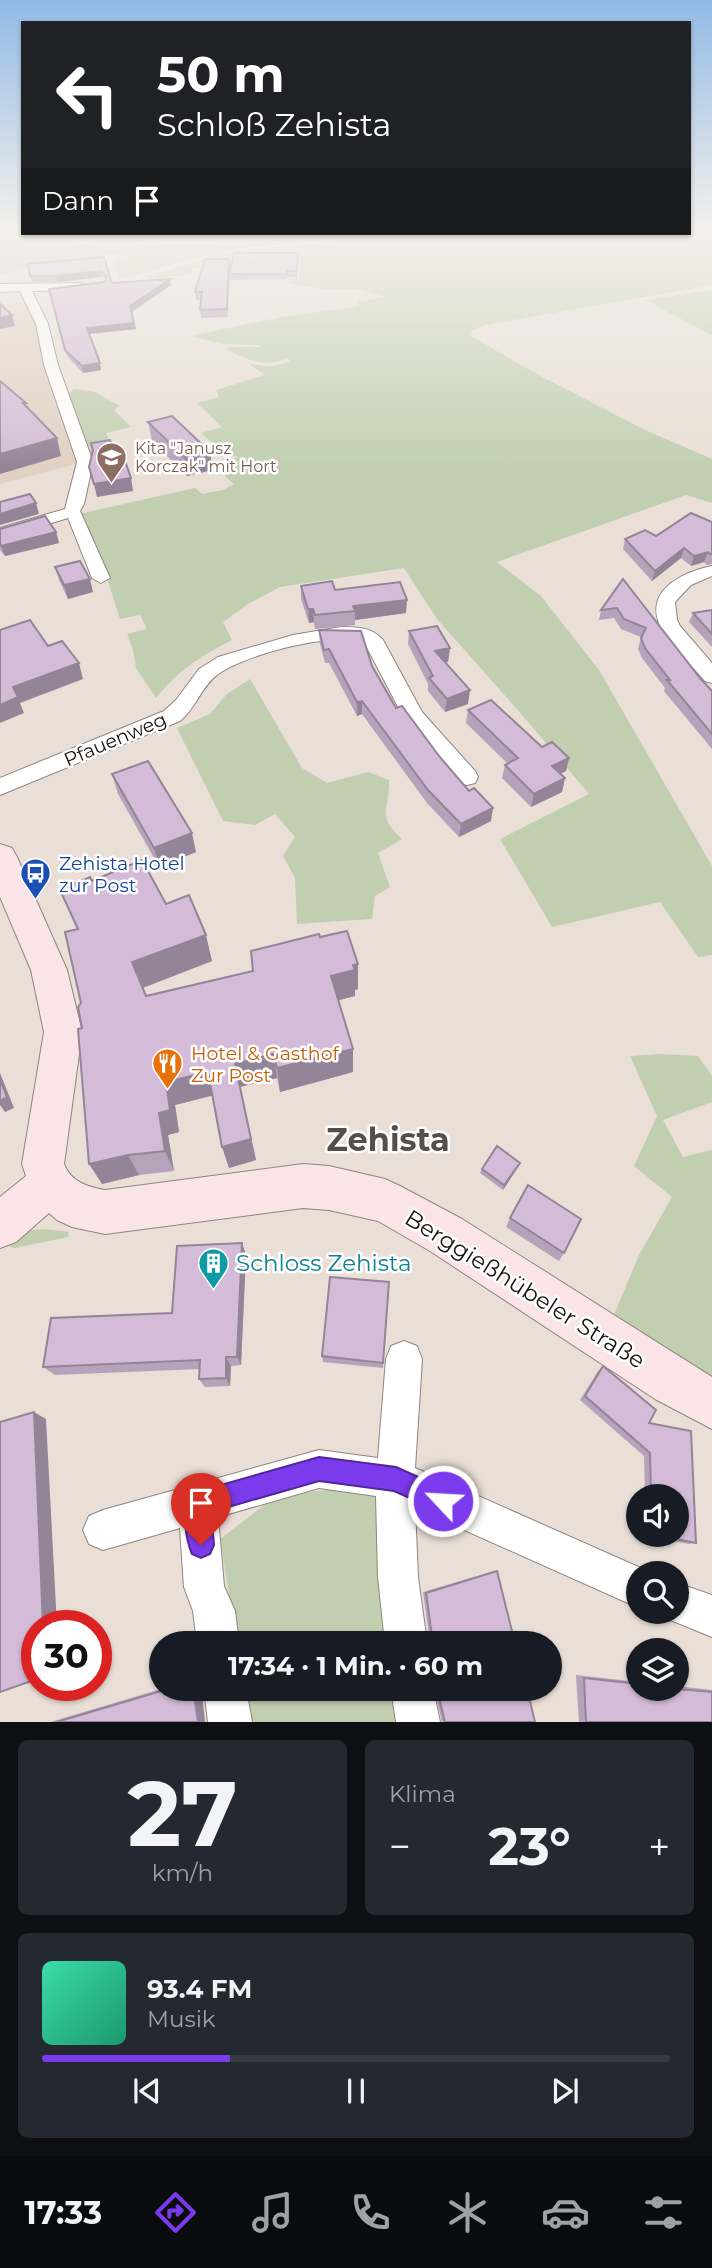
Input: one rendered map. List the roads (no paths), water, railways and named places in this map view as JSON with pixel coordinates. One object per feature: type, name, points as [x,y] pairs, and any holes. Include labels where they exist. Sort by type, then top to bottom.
[{"type":"main road","points":[[0,858],[49,971],[63,1032],[43,1164],[50,1184],[0,1226]]},
{"type":"main road","name":"Berggießhübeler Straße","points":[[50,1184],[72,1205],[105,1212],[303,1186],[329,1188],[386,1201],[446,1235],[672,1382],[712,1404]]},
{"type":"street","points":[[0,534],[71,512],[76,504],[85,462],[34,309]]},
{"type":"street","points":[[71,512],[76,516],[102,578]]},
{"type":"street","points":[[712,571],[679,583],[666,602],[667,620],[672,629],[712,676]]},
{"type":"street","name":"Pfauenweg","points":[[0,787],[172,716],[185,705],[200,679],[215,667],[288,641],[359,631],[372,638],[414,717],[467,777]]},
{"type":"street","points":[[404,1359],[396,1479],[398,1577],[405,1631]]},
{"type":"street","points":[[103,1530],[319,1469],[396,1479],[626,1582]]},
{"type":"street","points":[[198,1503],[204,1587],[214,1611],[216,1631]]},
{"type":"street","points":[[689,1607],[712,1616]]},
{"type":"street","points":[[227,1701],[230,1722]]},
{"type":"street","points":[[414,1701],[418,1722]]},
{"type":"place","name":"Kita \"Janusz Korczak\" mit Hort","points":[[112,484]]},
{"type":"place","name":"Zehista Hotel zur Post","points":[[36,901]]},
{"type":"place","name":"Hotel & Gasthof Zur Post","points":[[168,1091]]},
{"type":"place","name":"Schloss Zehista","points":[[213,1290]]},
{"type":"district","name":"Zehista","points":[[388,1140]]}]
